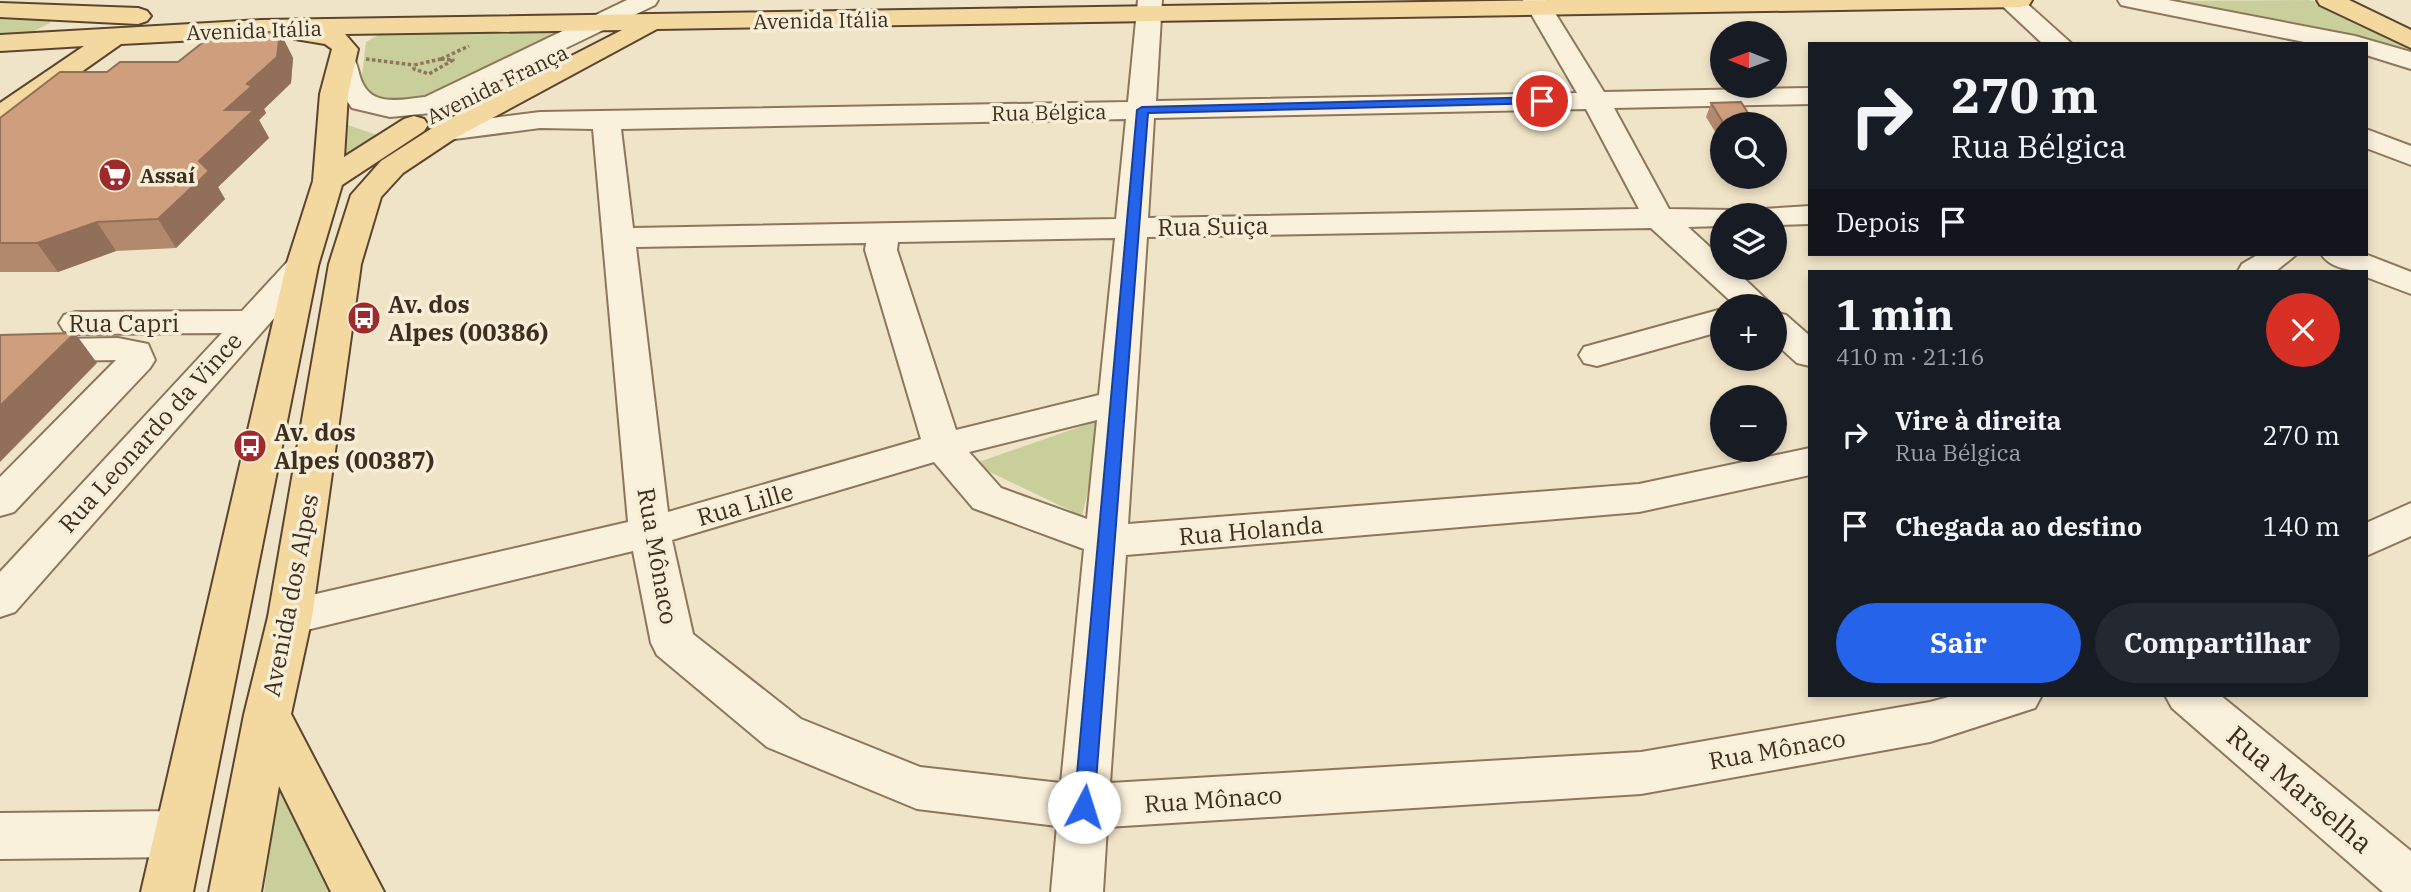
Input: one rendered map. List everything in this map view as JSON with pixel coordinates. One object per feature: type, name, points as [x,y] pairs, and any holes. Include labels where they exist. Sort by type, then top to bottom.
[{"type":"main road","name":"Avenida França","points":[[328,181],[407,128],[641,14],[702,0]]},
{"type":"main road","name":"Avenida Itália","points":[[0,43],[70,41],[119,16],[641,14],[1150,5],[1268,0]]},
{"type":"main road","name":"Avenida Itália","points":[[0,10],[119,16],[261,28],[641,14],[733,5],[1538,4],[2020,0]]},
{"type":"main road","points":[[2331,0],[2352,0]]},
{"type":"main road","points":[[2331,0],[2411,40]]},
{"type":"main road","points":[[2364,0],[2411,24]]},
{"type":"main road","name":"Avenida França","points":[[447,131],[517,93],[641,14]]},
{"type":"main road","points":[[7,103],[91,50],[119,16]]},
{"type":"main road","points":[[167,892],[302,266],[328,181],[333,107],[344,59],[345,49],[339,41],[330,37],[261,28]]},
{"type":"main road","points":[[7,103],[70,41]]},
{"type":"main road","points":[[333,107],[345,117],[362,123],[447,131]]},
{"type":"main road","name":"Avenida dos Alpes","points":[[234,892],[267,715],[290,617],[345,264],[366,195],[392,167],[447,131]]},
{"type":"main road","points":[[267,715],[358,892]]},
{"type":"street","points":[[2008,0],[2057,42]]},
{"type":"street","points":[[2130,0],[2345,42]]},
{"type":"street","points":[[1538,4],[1595,100],[1659,218],[1743,294]]},
{"type":"street","points":[[1077,892],[1150,5]]},
{"type":"street","points":[[344,59],[349,86],[362,102],[390,109],[431,105],[641,14]]},
{"type":"street","points":[[2368,48],[2411,61]]},
{"type":"street","points":[[517,93],[516,105],[521,114],[541,120]]},
{"type":"street","name":"Rua Bélgica","points":[[447,131],[541,120],[606,121],[1808,96]]},
{"type":"street","points":[[0,144],[36,116],[7,103]]},
{"type":"street","name":"Rua Mônaco","points":[[606,121],[650,532],[673,643],[784,733],[917,788],[1084,807],[1641,773],[1930,722],[2012,697]]},
{"type":"street","points":[[2368,139],[2411,156]]},
{"type":"street","points":[[1787,216],[1808,215]]},
{"type":"street","name":"Rua Suiça","points":[[620,238],[1710,217]]},
{"type":"street","name":"Rua Holanda","points":[[883,233],[881,250],[942,446],[987,498],[1105,541],[1639,498],[1808,461]]},
{"type":"street","points":[[2255,270],[2278,256]]},
{"type":"street","points":[[2342,256],[2411,284]]},
{"type":"street","name":"Rua Leonardo da Vince","points":[[0,600],[302,266]]},
{"type":"street","name":"Rua Capri","points":[[0,324],[249,322]]},
{"type":"street","points":[[1597,355],[1710,323]]},
{"type":"street","points":[[1787,335],[1808,353]]},
{"type":"street","points":[[0,351],[117,349],[135,352],[137,360],[0,502]]},
{"type":"street","name":"Rua Lille","points":[[290,617],[650,532],[942,446],[1117,403]]},
{"type":"street","points":[[2368,540],[2411,518]]},
{"type":"street","name":"Rua Marselha","points":[[2190,697],[2411,883]]},
{"type":"street","points":[[0,835],[179,834]]},
{"type":"path","points":[[344,59],[414,65],[427,60],[453,60],[429,74],[420,73],[414,65]]},
{"type":"green space","points":[[2157,1],[2321,2],[2411,42],[2411,54],[2368,45],[2368,42],[2353,42]]},
{"type":"green space","points":[[51,13],[50,23],[20,38],[0,38],[0,14]]},
{"type":"green space","points":[[578,30],[454,91],[391,104],[367,95],[362,75],[366,42],[378,35]]},
{"type":"green space","points":[[345,124],[377,135],[336,167]]},
{"type":"green space","points":[[1105,418],[1082,516],[973,464]]},
{"type":"green space","points":[[279,785],[330,892],[264,892]]},
{"type":"building","name":"Assaí","points":[[216,32],[280,32],[277,57],[247,84],[252,86],[225,110],[254,110],[199,161],[209,171],[158,219],[97,222],[37,243],[0,243],[0,118],[60,72],[107,72],[120,62],[178,62]]},
{"type":"building","points":[[1741,102],[1747,112],[1717,112],[1711,103]]},
{"type":"building","points":[[75,333],[0,406],[0,335]]},
{"type":"place","name":"Assaí","points":[[115,175]]},
{"type":"place","name":"Av. dos Alpes (00386)","points":[[364,318]]},
{"type":"place","name":"Av. dos Alpes (00387)","points":[[250,446]]},
{"type":"route","points":[[1084,807],[1142,110],[1542,101]]}]
